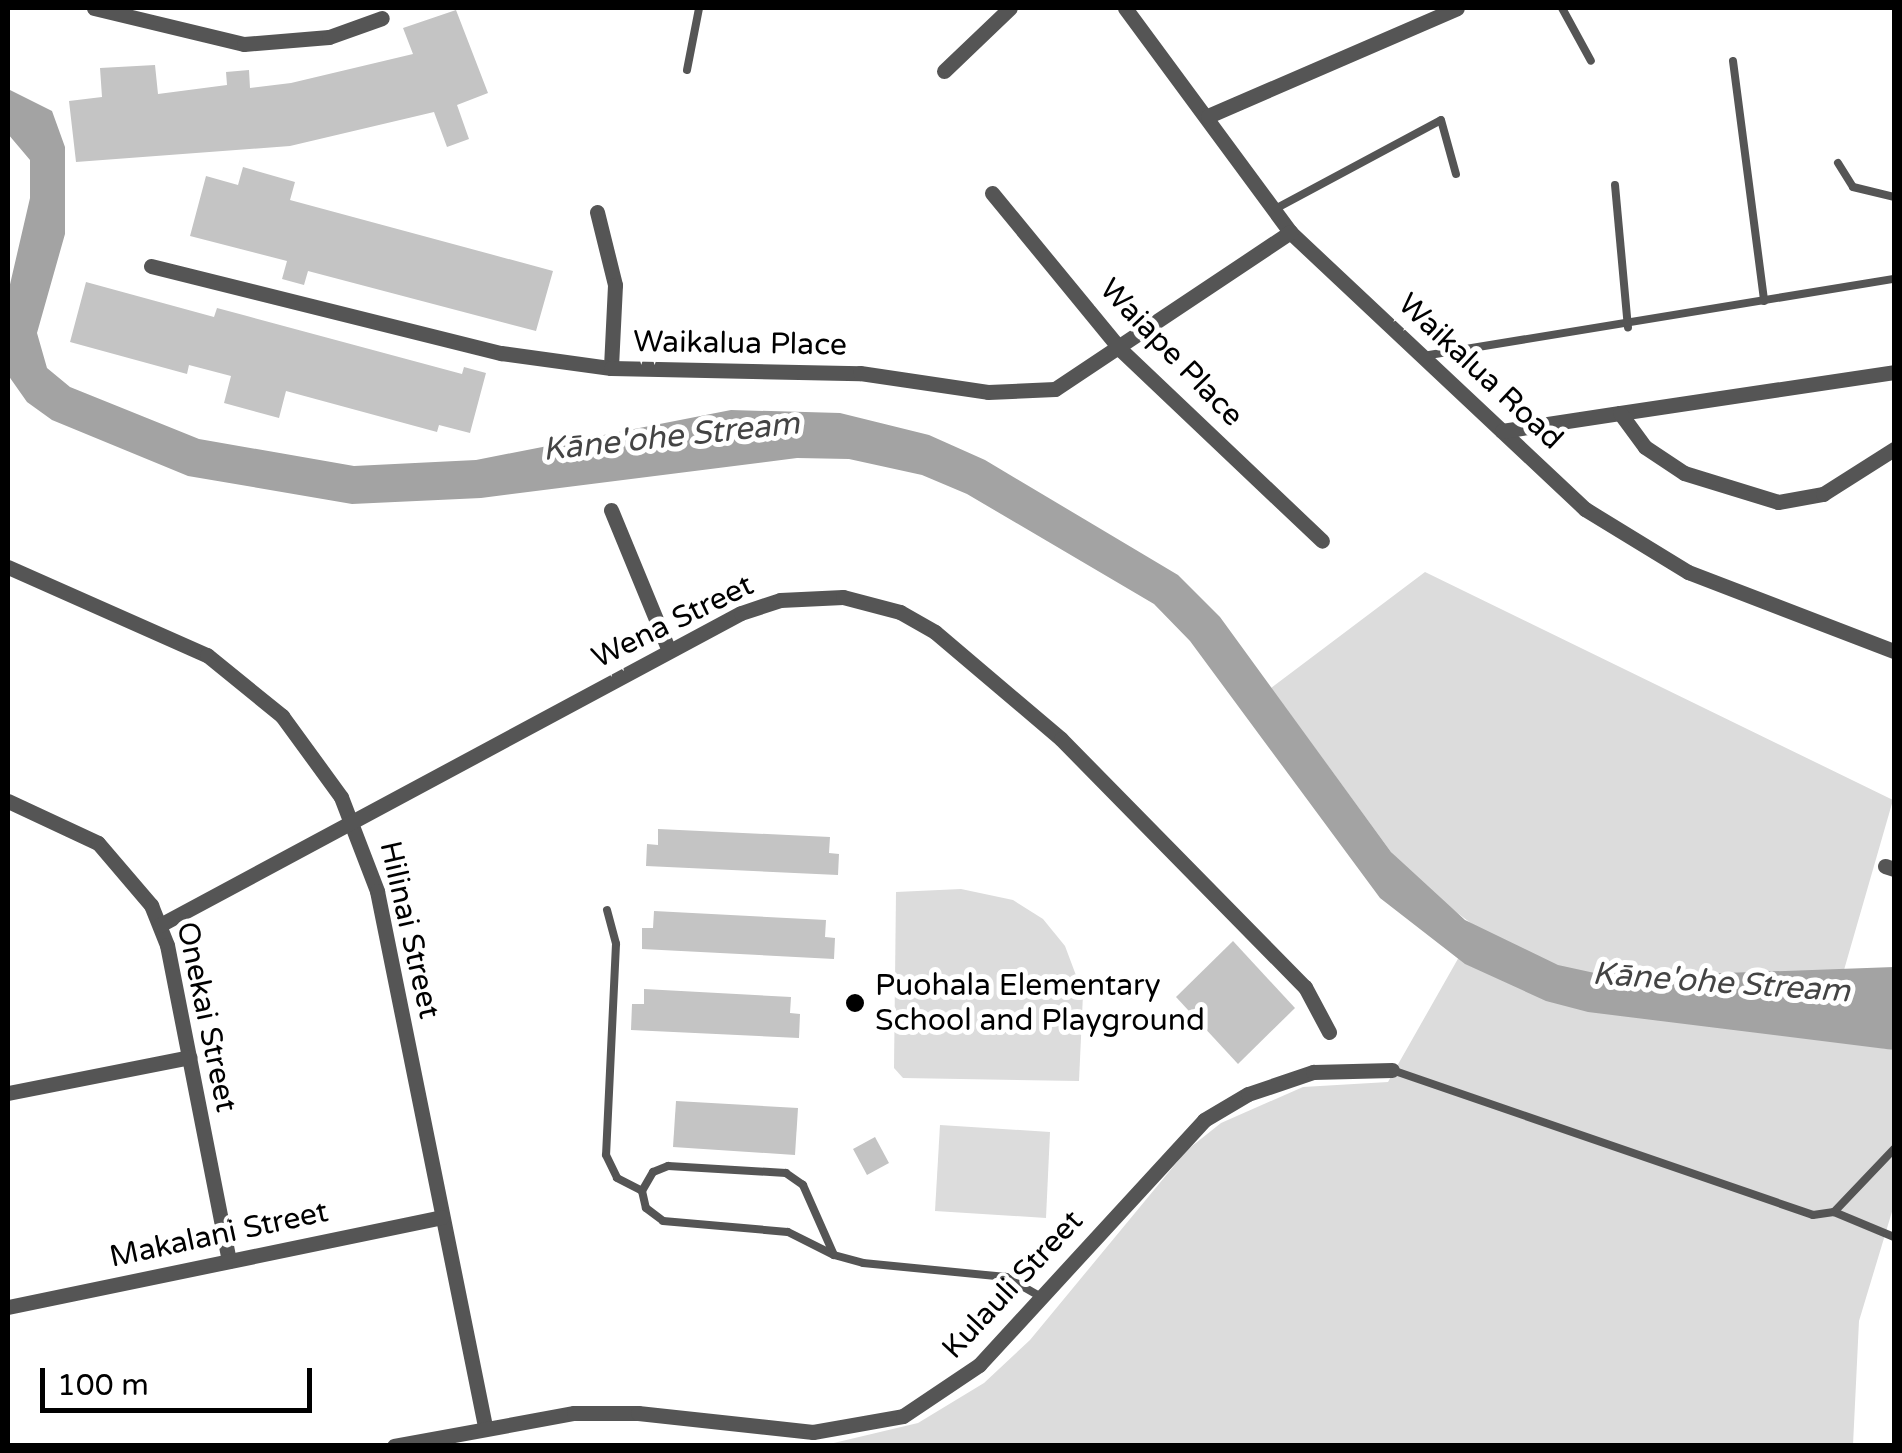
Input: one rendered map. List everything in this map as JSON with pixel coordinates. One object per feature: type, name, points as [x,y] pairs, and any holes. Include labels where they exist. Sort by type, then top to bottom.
[{"type":"street","points":[[94,8],[150,16],[222,42],[273,44],[328,37],[382,18]]},
{"type":"street","points":[[944,71],[1010,8]]},
{"type":"street","name":"Waikalua Road","points":[[1125,8],[1290,232],[1585,509],[1656,556],[1720,588],[1894,651]]},
{"type":"street","points":[[1208,116],[1457,8]]},
{"type":"street","name":"Waiape Place","points":[[992,193],[1121,350],[1322,542]]},
{"type":"street","points":[[597,212],[615,285],[611,368]]},
{"type":"street","name":"Waikalua Place","points":[[151,266],[501,353],[611,368],[860,373],[988,392],[1055,389],[1121,350],[1290,232]]},
{"type":"street","points":[[1502,431],[1894,372]]},
{"type":"street","points":[[1620,413],[1636,438],[1665,462],[1723,490],[1762,500],[1823,494],[1894,449]]},
{"type":"street","points":[[611,510],[669,651]]},
{"type":"street","name":"Hilinai Street","points":[[8,567],[150,624],[234,673],[304,742],[353,823],[377,891],[485,1426]]},
{"type":"street","name":"Wena Street","points":[[160,924],[741,613],[801,597],[862,600],[918,622],[1061,739],[1305,988],[1330,1032]]},
{"type":"street","name":"Onekai Street","points":[[8,801],[65,823],[113,855],[160,924],[229,1261]]},
{"type":"street","points":[[8,1093],[189,1057]]},
{"type":"street","name":"Kulauli Street","points":[[394,1446],[485,1426],[605,1412],[813,1432],[882,1424],[963,1381],[1043,1298],[1184,1137],[1226,1106],[1313,1072],[1392,1070]]},
{"type":"street","name":"Makalani Street","points":[[8,1307],[442,1217]]},
{"type":"lane","points":[[687,70],[699,8]]},
{"type":"lane","points":[[1562,8],[1592,61]]},
{"type":"lane","points":[[1733,61],[1764,301]]},
{"type":"lane","points":[[1271,211],[1442,120],[1456,174]]},
{"type":"lane","points":[[1838,163],[1854,187],[1894,197]]},
{"type":"lane","points":[[1614,185],[1628,327]]},
{"type":"lane","points":[[1423,356],[1628,327],[1894,279]]},
{"type":"lane","points":[[607,910],[616,944],[606,1155],[617,1178],[642,1192]]},
{"type":"lane","points":[[1392,1070],[1813,1215],[1834,1212],[1894,1237]]},
{"type":"lane","points":[[1834,1212],[1894,1149]]},
{"type":"lane","points":[[834,1255],[803,1185],[786,1172],[668,1166],[653,1172],[642,1192],[646,1208],[663,1221],[788,1232],[834,1255],[890,1270],[1006,1277],[1043,1298]]},
{"type":"shaded area","points":[[1425,572],[1893,800],[1844,970],[1845,1042],[1894,1050],[1894,1205],[1859,1321],[1853,1445],[821,1446],[918,1423],[984,1383],[1030,1340],[1187,1150],[1221,1123],[1303,1087],[1388,1082],[1476,927],[1427,890],[1391,852],[1271,688]]},
{"type":"shaded area","points":[[961,889],[1013,900],[1043,919],[1065,946],[1083,994],[1079,1081],[903,1078],[894,1068],[896,892]]},
{"type":"shaded area","points":[[940,1125],[1050,1132],[1046,1218],[935,1211]]},
{"type":"water","name":"Kāne'ohe Stream","points":[[8,89],[52,111],[65,147],[65,234],[37,333],[47,368],[70,387],[199,439],[354,466],[476,460],[731,410],[840,413],[929,435],[985,460],[1178,575],[1220,617],[1391,852],[1465,920],[1558,965],[1613,977],[1894,967],[1894,1050],[1588,1012],[1546,1001],[1465,964],[1380,898],[1190,641],[1154,604],[967,494],[922,475],[849,459],[797,458],[481,498],[352,504],[188,476],[52,420],[27,402],[8,375],[8,293],[30,198],[30,160],[8,134]]},
{"type":"building","points":[[456,10],[488,93],[457,105],[469,139],[447,147],[434,112],[290,146],[76,162],[69,101],[102,97],[100,68],[155,65],[158,94],[227,85],[226,72],[249,70],[250,88],[291,83],[413,54],[403,28]]},
{"type":"building","points":[[243,167],[295,182],[290,200],[553,271],[536,331],[308,271],[304,285],[282,279],[287,261],[190,236],[206,176],[238,185]]},
{"type":"building","points":[[86,282],[214,317],[217,308],[462,374],[464,367],[486,373],[470,433],[439,425],[437,432],[286,391],[279,418],[224,403],[231,376],[189,365],[187,374],[70,342]]},
{"type":"building","points":[[658,829],[830,837],[829,853],[839,854],[838,875],[646,866],[647,844],[658,845]]},
{"type":"building","points":[[654,911],[826,920],[825,937],[835,938],[834,959],[642,949],[642,928],[653,928]]},
{"type":"building","points":[[1233,941],[1295,1008],[1238,1064],[1176,997]]},
{"type":"building","points":[[644,989],[791,997],[790,1013],[800,1014],[799,1038],[631,1030],[632,1004],[644,1004]]},
{"type":"building","points":[[676,1101],[798,1108],[795,1155],[673,1147]]},
{"type":"building","points":[[875,1137],[889,1163],[867,1175],[853,1149]]},
{"type":"place","name":"Puohala Elementary School and Playground","points":[[855,1003]]}]
